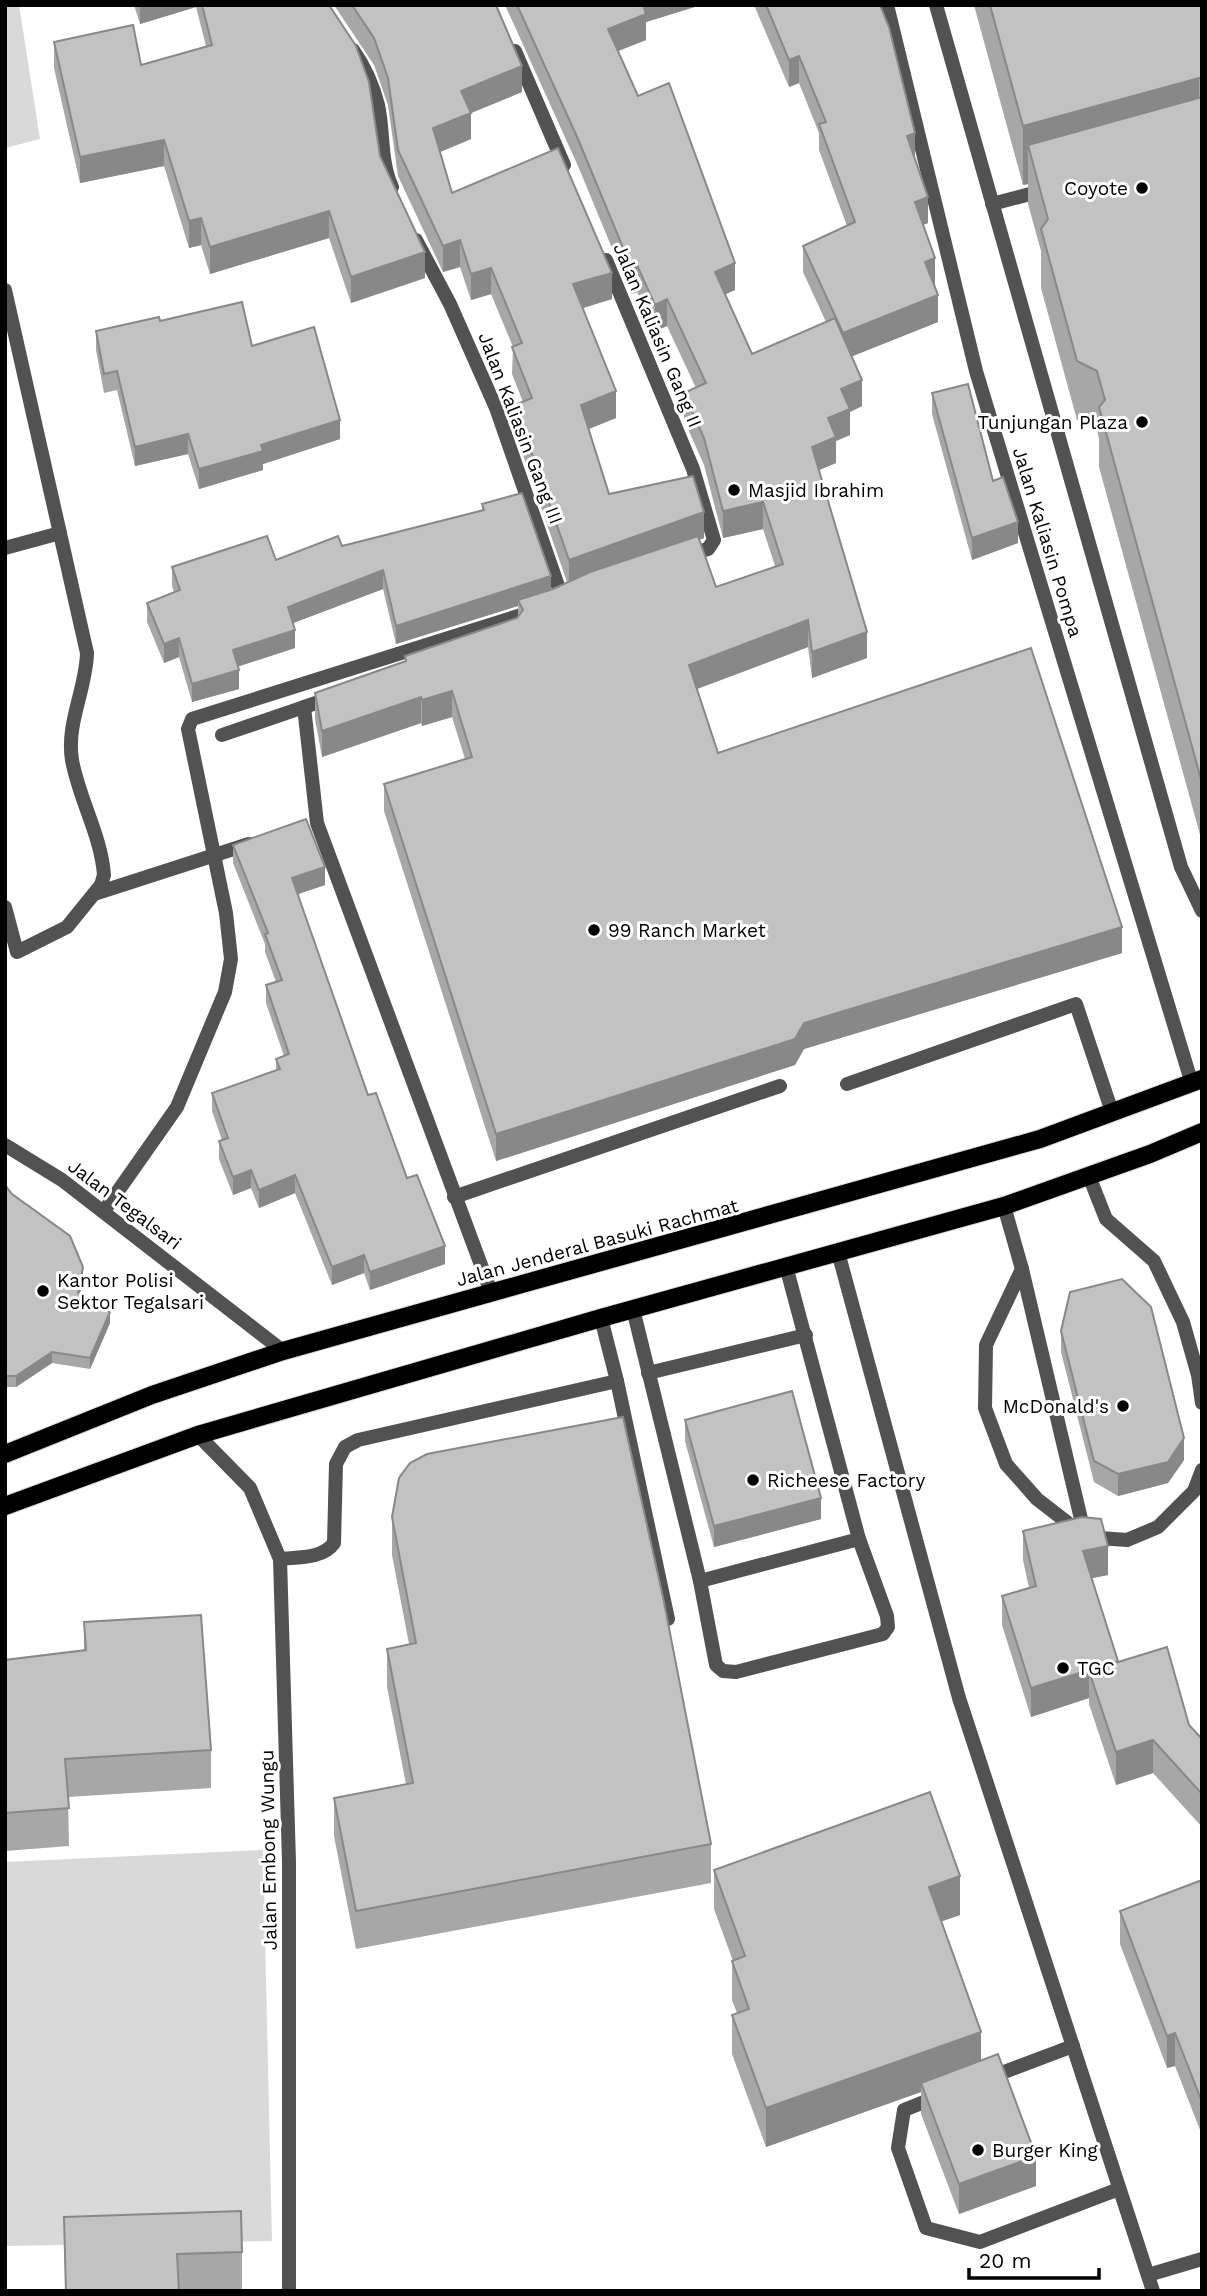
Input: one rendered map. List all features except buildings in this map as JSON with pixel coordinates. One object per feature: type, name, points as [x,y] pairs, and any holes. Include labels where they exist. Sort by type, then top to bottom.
[{"type":"main road","name":"Jalan Jenderal Basuki Rachmat","points":[[5,1454],[152,1395],[283,1351],[1014,1146],[1197,1082]]},
{"type":"main road","points":[[5,1506],[198,1435],[601,1318],[1004,1206],[1089,1177],[1202,1132]]},
{"type":"street","name":"Jalan Kaliasin Pompa","points":[[887,5],[976,371],[1197,1082]]},
{"type":"street","points":[[936,5],[1181,867],[1202,911]]},
{"type":"street","points":[[348,41],[365,68],[378,106],[388,179],[398,200]]},
{"type":"street","points":[[511,43],[571,180]]},
{"type":"street","points":[[992,204],[1056,187]]},
{"type":"street","name":"Jalan Kaliasin Gang III","points":[[214,856],[188,729],[191,719],[568,597],[496,408],[450,304],[408,222]]},
{"type":"street","name":"Jalan Kaliasin Gang II","points":[[598,242],[693,469],[710,527],[712,545],[673,559]]},
{"type":"street","points":[[5,290],[87,653],[86,674],[71,737],[72,761],[103,863],[104,875],[94,894],[67,927],[17,953],[5,907]]},
{"type":"street","points":[[5,548],[60,533]]},
{"type":"street","points":[[222,735],[344,694]]},
{"type":"street","points":[[304,707],[311,825],[491,1292]]},
{"type":"street","points":[[94,894],[269,838]]},
{"type":"street","points":[[104,1211],[177,1107],[225,992],[231,959],[226,913],[214,856]]},
{"type":"street","points":[[847,1084],[1076,1004],[1112,1112]]},
{"type":"street","points":[[454,1197],[780,1086]]},
{"type":"street","name":"Jalan Tegalsari","points":[[5,1145],[62,1180],[104,1211],[283,1351]]},
{"type":"street","points":[[1089,1177],[1106,1219],[1154,1261],[1183,1322],[1202,1403]]},
{"type":"street","points":[[1004,1206],[1022,1269],[1086,1537]]},
{"type":"street","points":[[838,1252],[959,1698],[1153,2291]]},
{"type":"street","points":[[633,1309],[700,1581],[716,1665],[723,1671],[736,1672],[883,1634],[888,1627],[887,1616],[859,1539],[786,1266]]},
{"type":"street","points":[[1022,1269],[986,1345],[985,1408],[1006,1464],[1037,1499],[1086,1537],[1127,1540],[1158,1527],[1194,1491],[1202,1470]]},
{"type":"street","points":[[601,1318],[668,1619]]},
{"type":"street","points":[[648,1373],[806,1335]]},
{"type":"street","points":[[280,1559],[330,1550],[334,1543],[337,1464],[345,1447],[358,1440],[617,1381]]},
{"type":"street","name":"Jalan Embong Wungu","points":[[198,1435],[250,1488],[280,1559],[289,1862],[289,2291]]},
{"type":"street","points":[[700,1581],[859,1539]]},
{"type":"street","points":[[1073,2046],[904,2110],[898,2148],[926,2228],[980,2242],[1119,2189]]},
{"type":"street","points":[[1148,2275],[1202,2259]]},
{"type":"shaded area","points":[[5,5],[19,5],[40,139],[5,148]]},
{"type":"shaded area","points":[[263,1850],[272,2241],[5,2246],[5,1862]]},
{"type":"place","name":"Coyote","points":[[1142,188]]},
{"type":"place","name":"Tunjungan Plaza","points":[[1142,422]]},
{"type":"place","name":"Masjid Ibrahim","points":[[734,490]]},
{"type":"place","name":"99 Ranch Market","points":[[594,930]]},
{"type":"place","name":"Kantor Polisi Sektor Tegalsari","points":[[43,1291]]},
{"type":"place","name":"McDonald's","points":[[1123,1406]]},
{"type":"place","name":"Richeese Factory","points":[[753,1480]]},
{"type":"place","name":"TGC","points":[[1063,1668]]},
{"type":"place","name":"Burger King","points":[[978,2150]]}]
